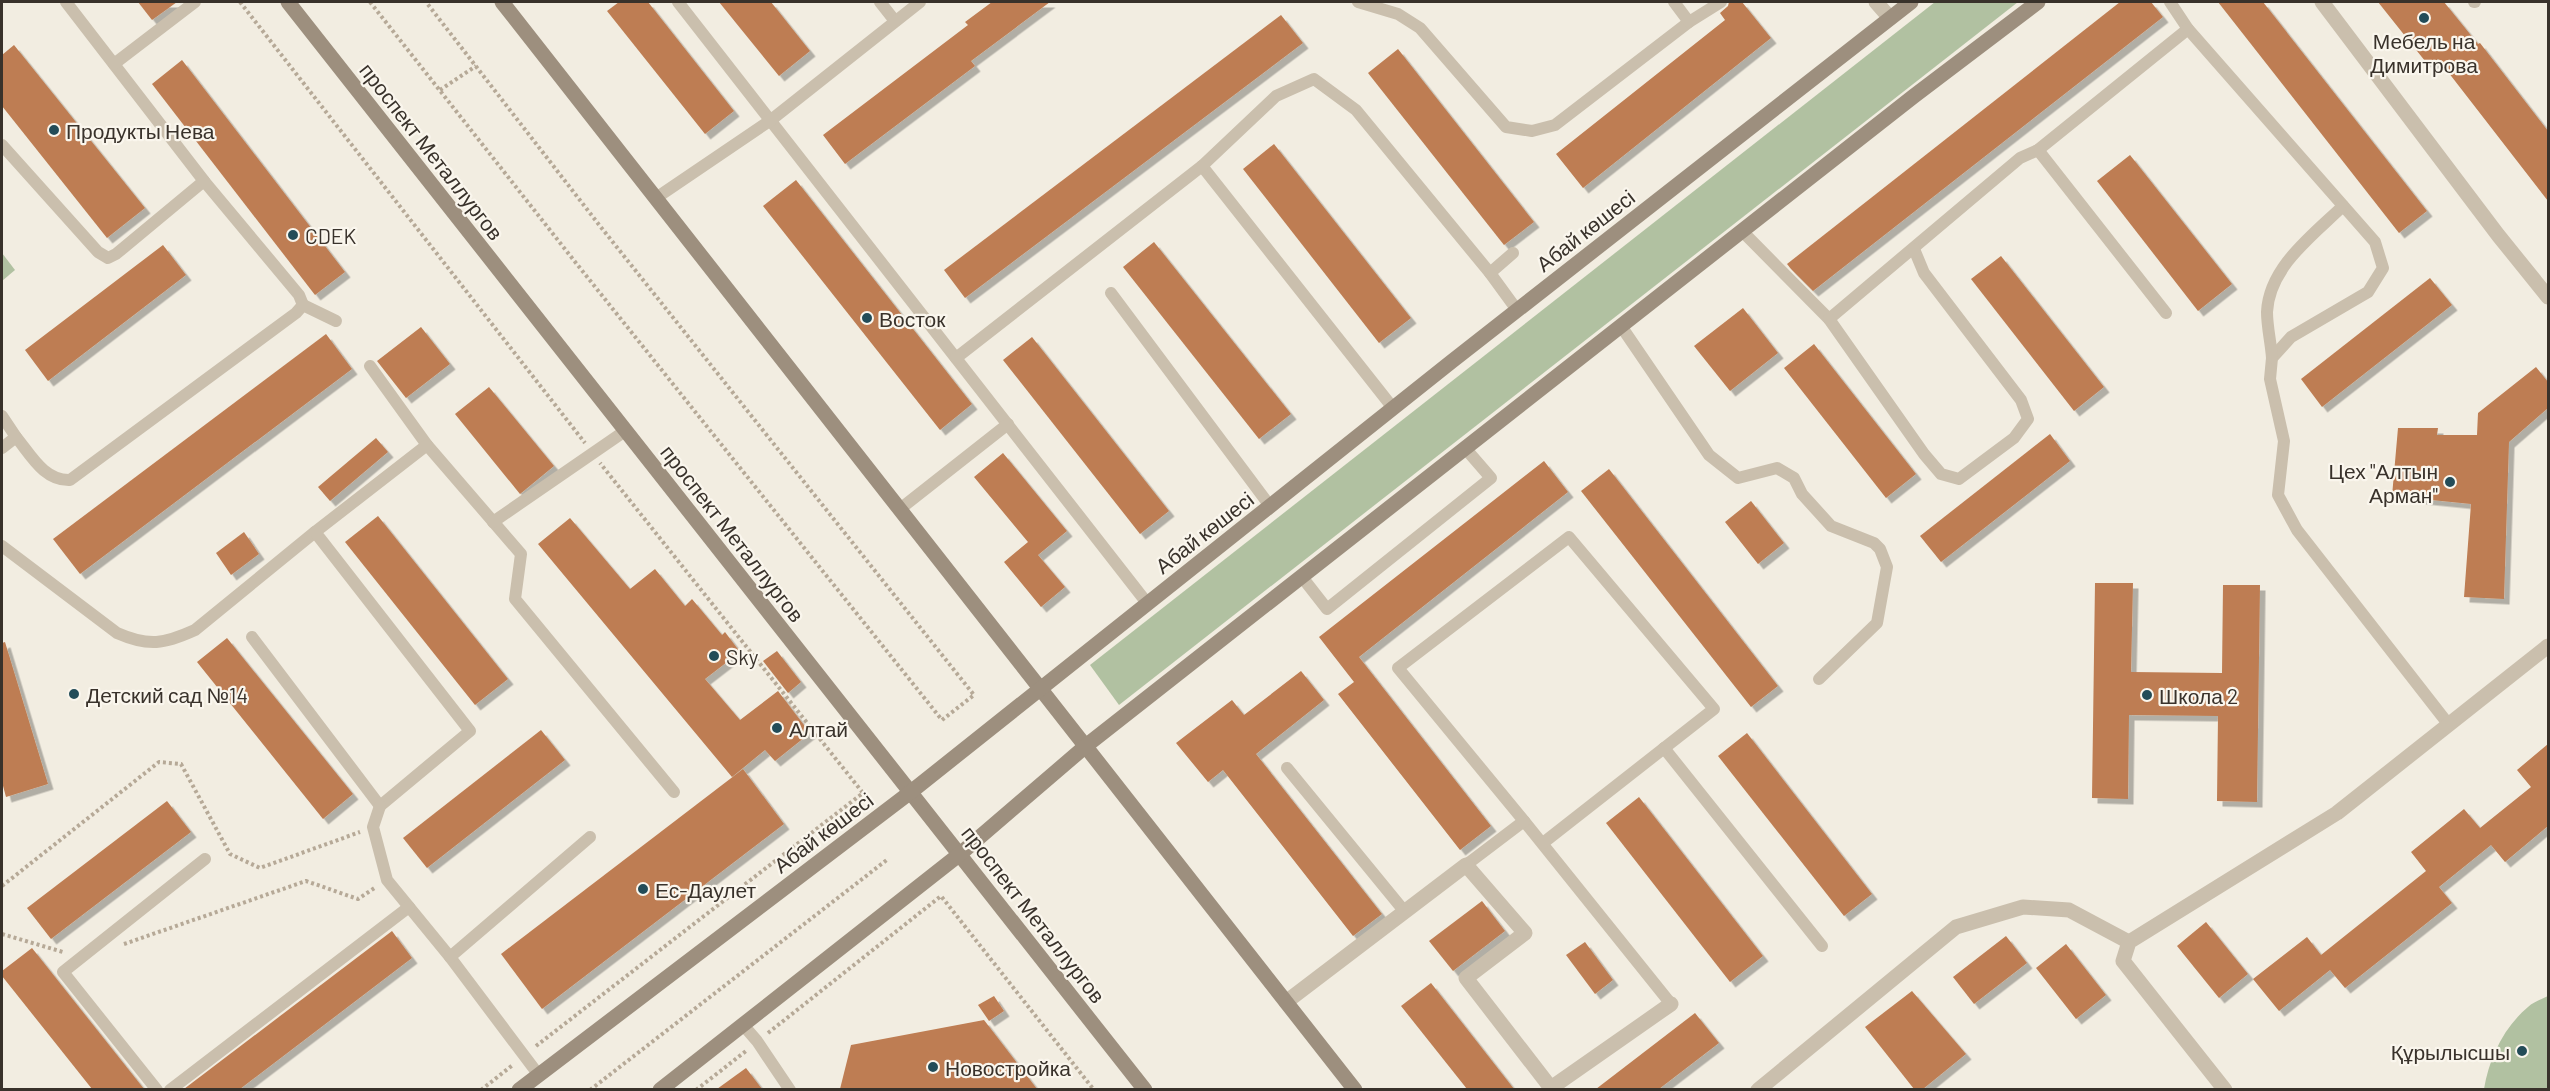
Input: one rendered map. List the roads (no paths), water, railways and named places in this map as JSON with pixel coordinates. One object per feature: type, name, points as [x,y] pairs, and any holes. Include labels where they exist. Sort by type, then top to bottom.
[{"type":"street","name":"проспект Металлургов","points":[[288,2],[1145,1089]]},
{"type":"street","points":[[502,2],[1355,1089]]},
{"type":"street","points":[[1876,2],[1890,18]]},
{"type":"street","name":"Абай көшесі","points":[[519,1089],[912,791],[1517,310],[1911,2]]},
{"type":"street","points":[[660,1089],[744,1026],[960,854],[1087,745],[2038,2]]},
{"type":"street","points":[[2322,2],[2498,235],[2548,297]]},
{"type":"street","points":[[2225,1089],[2122,961],[2129,942],[2337,813],[2548,646]]},
{"type":"street","points":[[1286,1002],[1466,865],[1525,933],[1466,978],[1551,1088],[1671,1004]]},
{"type":"street","points":[[1758,1089],[1956,927],[2023,907],[2069,910],[2129,942]]},
{"type":"lane","points":[[66,2],[204,181],[299,295],[303,305],[336,321]]},
{"type":"lane","points":[[114,64],[195,2]]},
{"type":"lane","points":[[678,2],[1147,603]]},
{"type":"lane","points":[[880,2],[895,21]]},
{"type":"lane","points":[[656,198],[771,120],[920,2]]},
{"type":"lane","points":[[1358,2],[1398,14],[1420,28],[1506,126],[1532,131],[1555,125],[1689,22],[1721,2]]},
{"type":"lane","points":[[1674,2],[1689,22]]},
{"type":"lane","points":[[2170,2],[2188,28],[2375,242],[2383,268],[2368,292],[2290,337],[2272,358]]},
{"type":"lane","points":[[1829,319],[1914,249],[1928,233],[2020,158],[2038,150],[2188,28]]},
{"type":"lane","points":[[956,358],[1202,166],[1276,96],[1314,79],[1356,110],[1490,273],[1517,310]]},
{"type":"lane","points":[[2,145],[98,252],[108,258],[116,254],[204,181]]},
{"type":"lane","points":[[2038,150],[2166,313]]},
{"type":"lane","points":[[1202,166],[1393,408]]},
{"type":"lane","points":[[2343,206],[2296,251],[2275,280],[2267,311],[2272,358],[2270,379],[2284,441],[2278,495],[2297,530],[2449,724]]},
{"type":"lane","points":[[1742,231],[1829,319],[1924,454],[1941,474],[1959,479],[2013,438],[2028,419],[2021,400],[1924,273],[1914,249]]},
{"type":"lane","points":[[1490,273],[1513,253]]},
{"type":"lane","points":[[1111,293],[1270,506]]},
{"type":"lane","points":[[2,416],[16,437],[50,477],[70,480],[296,313],[303,305]]},
{"type":"lane","points":[[1621,326],[1709,455],[1721,466],[1738,478],[1777,468],[1794,478],[1802,494],[1831,526],[1874,543],[1880,549],[1887,567],[1877,623],[1819,679]]},
{"type":"lane","points":[[370,366],[427,445],[521,554],[516,599],[674,792]]},
{"type":"lane","points":[[900,509],[1008,424]]},
{"type":"lane","points":[[493,522],[625,430]]},
{"type":"lane","points":[[2,448],[16,437]]},
{"type":"lane","points":[[2,546],[117,633],[135,641],[152,644],[174,640],[195,630],[315,532],[427,445]]},
{"type":"lane","points":[[1302,577],[1327,609],[1491,478],[1465,448]]},
{"type":"lane","points":[[315,532],[470,731],[380,806],[373,827],[387,880],[450,957],[538,1074]]},
{"type":"lane","points":[[1543,843],[1714,709],[1569,537],[1398,668],[1543,843],[1671,1004]]},
{"type":"lane","points":[[252,637],[380,806]]},
{"type":"lane","points":[[1664,748],[1822,946]]},
{"type":"lane","points":[[1287,768],[1405,912]]},
{"type":"lane","points":[[1466,865],[1524,821]]},
{"type":"lane","points":[[450,957],[590,837]]},
{"type":"lane","points":[[157,1089],[63,972],[206,860]]},
{"type":"lane","points":[[170,1089],[409,907]]},
{"type":"lane","points":[[744,1026],[758,1041],[790,1089]]},
{"type":"place","name":"Мебель на Димитрова","points":[[2424,18]]},
{"type":"place","name":"Продукты Нева","points":[[54,130]]},
{"type":"place","name":"CDEK","points":[[293,235]]},
{"type":"place","name":"Восток","points":[[867,318]]},
{"type":"place","name":"Цех \"Алтын Арман\"","points":[[2450,482]]},
{"type":"place","name":"Sky","points":[[714,656]]},
{"type":"place","name":"Детский сад №14","points":[[74,694]]},
{"type":"place","name":"Школа 2","points":[[2147,695]]},
{"type":"place","name":"Алтай","points":[[777,728]]},
{"type":"place","name":"Ес-Даулет","points":[[643,889]]},
{"type":"place","name":"Құрылысшы","points":[[2522,1051]]},
{"type":"place","name":"Новостройка","points":[[933,1067]]}]
